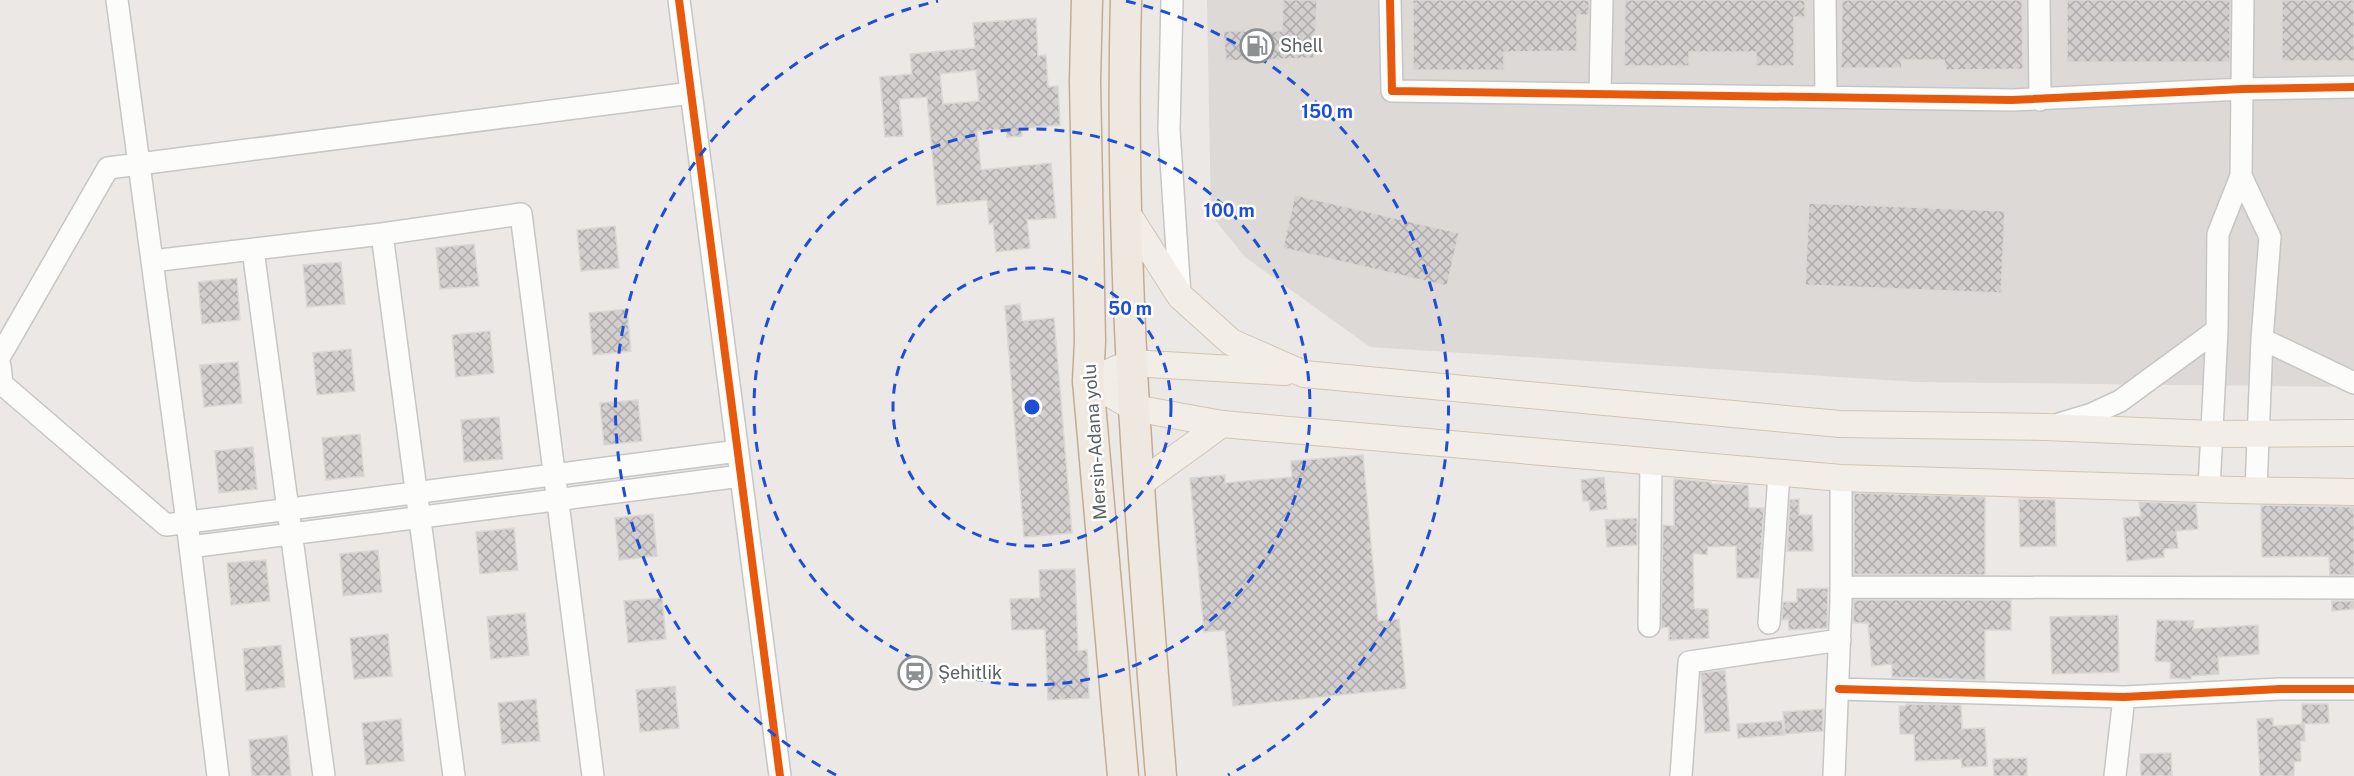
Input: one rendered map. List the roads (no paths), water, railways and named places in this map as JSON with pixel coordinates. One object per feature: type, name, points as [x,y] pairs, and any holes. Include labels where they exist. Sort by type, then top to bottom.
[{"type":"highway","name":"Mersin-Adana yolu","points":[[1087,0],[1085,81],[1090,341],[1088,381],[1123,776]]},
{"type":"highway","points":[[1126,0],[1124,80],[1131,363],[1161,776]]},
{"type":"main road","points":[[1127,213],[1180,296],[1231,342],[1304,374]]},
{"type":"main road","points":[[1088,381],[1131,363],[1304,374],[1840,424],[2046,427],[2211,434],[2354,433]]},
{"type":"main road","points":[[1088,381],[1134,408],[1222,424],[1651,462],[1841,478],[2354,492]]},
{"type":"main road","points":[[1138,484],[1222,424]]},
{"type":"street","points":[[117,0],[187,522],[218,776]]},
{"type":"street","points":[[679,0],[780,776]]},
{"type":"street","points":[[1172,0],[1169,130],[1180,296]]},
{"type":"street","points":[[1390,0],[1392,91],[2040,100],[2243,89],[2354,87]]},
{"type":"street","points":[[1600,94],[1602,0]]},
{"type":"street","points":[[1825,0],[1826,98]]},
{"type":"street","points":[[2039,0],[2040,100]]},
{"type":"street","points":[[2209,489],[2217,330],[2218,234],[2241,176],[2243,0]]},
{"type":"street","points":[[0,356],[108,168],[691,93]]},
{"type":"street","points":[[2241,176],[2270,237],[2262,339],[2256,490]]},
{"type":"street","points":[[152,261],[382,234],[521,214],[593,776]]},
{"type":"street","points":[[382,234],[454,776]]},
{"type":"street","points":[[253,250],[324,776]]},
{"type":"street","points":[[2046,427],[2092,414],[2120,401],[2217,330]]},
{"type":"street","points":[[2262,339],[2354,384]]},
{"type":"street","points":[[1,378],[166,525],[738,451]]},
{"type":"street","points":[[1649,626],[1651,462]]},
{"type":"street","points":[[1769,623],[1779,473]]},
{"type":"street","points":[[190,547],[741,476]]},
{"type":"street","points":[[1834,776],[1839,689],[1841,478]]},
{"type":"street","points":[[1841,587],[2354,588]]},
{"type":"street","points":[[1682,776],[1689,662],[1840,640]]},
{"type":"street","points":[[1839,689],[2124,697],[2280,689],[2354,689]]},
{"type":"street","points":[[2115,776],[2124,697]]},
{"type":"place","name":"Shell","points":[[1257,46]]},
{"type":"place","name":"Şehitlik","points":[[915,673]]}]
